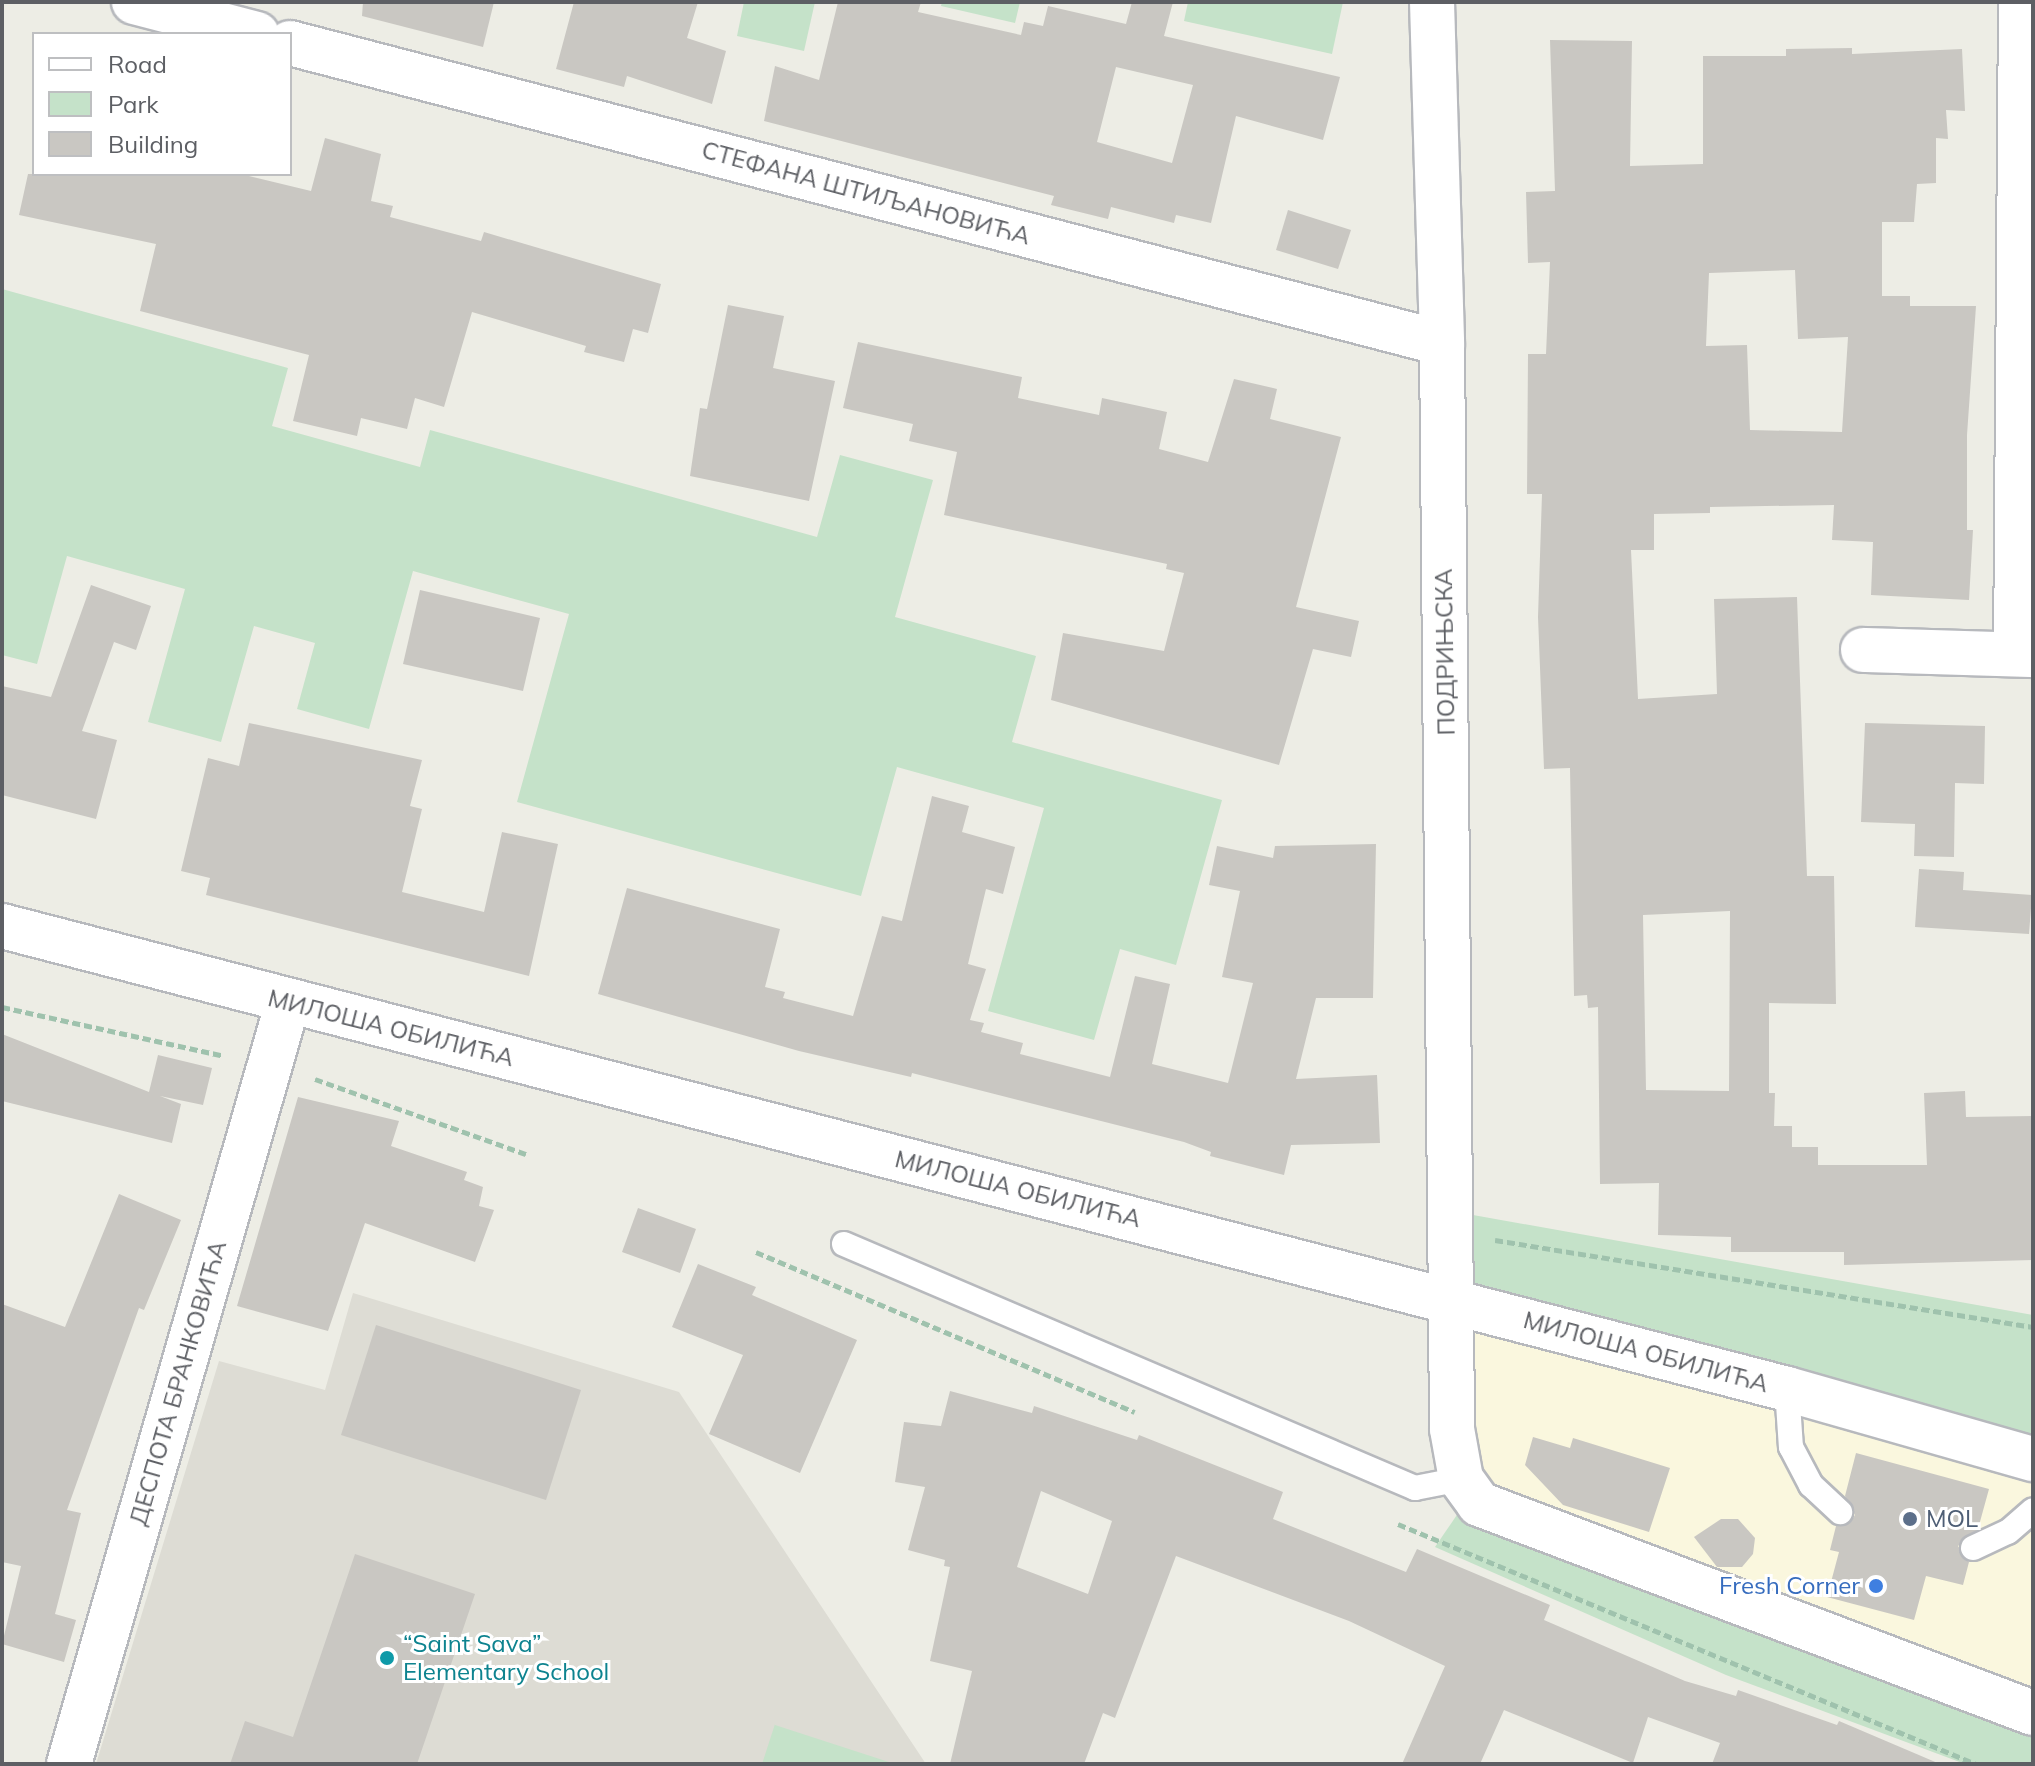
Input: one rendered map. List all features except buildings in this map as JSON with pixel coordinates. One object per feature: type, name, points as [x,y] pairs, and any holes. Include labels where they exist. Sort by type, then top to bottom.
[{"type":"street","points":[[134,2],[249,32]]},
{"type":"street","name":"ПОДРИЊСКА","points":[[1432,2],[1442,343],[1452,1429],[1461,1479]]},
{"type":"street","points":[[1863,650],[2024,654],[2021,2]]},
{"type":"street","name":"СТЕФАНА ШТИЉАНОВИЋА","points":[[292,44],[1442,343]]},
{"type":"street","name":"МИЛОША ОБИЛИЋА","points":[[2,926],[1787,1389],[2033,1459]]},
{"type":"street","name":"ДЕСПОТА БРАНКОВИЋА","points":[[69,1764],[288,1002]]},
{"type":"street","points":[[1461,1479],[1479,1504],[2033,1713]]},
{"type":"lane","points":[[844,1244],[1415,1488],[1461,1479]]},
{"type":"lane","points":[[1787,1389],[1791,1447],[1811,1485],[1840,1512]]},
{"type":"lane","points":[[1973,1548],[2008,1532],[2033,1510]]},
{"type":"path","points":[[2,1007],[269,1066],[357,1090],[526,1154]]},
{"type":"path","points":[[1451,1232],[1605,1262],[2033,1327]]},
{"type":"shaded area","points":[[353,1293],[679,1392],[926,1764],[96,1764],[219,1361],[325,1390]]},
{"type":"shaded area","points":[[1470,1318],[2033,1462],[2033,1697],[1474,1490]]},
{"type":"green space","points":[[744,2],[815,2],[804,51],[737,36]]},
{"type":"green space","points":[[942,2],[1020,2],[1015,23],[941,6]]},
{"type":"green space","points":[[1188,2],[1343,2],[1332,54],[1184,21]]},
{"type":"green space","points":[[2,289],[288,368],[272,426],[420,467],[430,430],[817,537],[840,455],[933,480],[895,617],[1036,656],[1012,742],[1222,800],[1176,965],[1120,949],[1094,1040],[988,1011],[1044,808],[897,767],[861,896],[517,802],[569,614],[413,571],[369,729],[297,709],[315,643],[254,626],[221,742],[148,722],[185,589],[67,556],[37,664],[2,655]]},
{"type":"green space","points":[[1473,1215],[2033,1315],[2033,1462],[1470,1318]]},
{"type":"green space","points":[[1474,1490],[2033,1697],[2033,1764],[1965,1764],[1726,1675],[1435,1547]]},
{"type":"green space","points":[[775,1725],[895,1764],[762,1764]]},
{"type":"place","name":"MOL","points":[[1910,1519]]},
{"type":"place","name":"Fresh Corner","points":[[1876,1586]]},
{"type":"place","name":"“Saint Sava” Elementary School","points":[[387,1658]]}]
